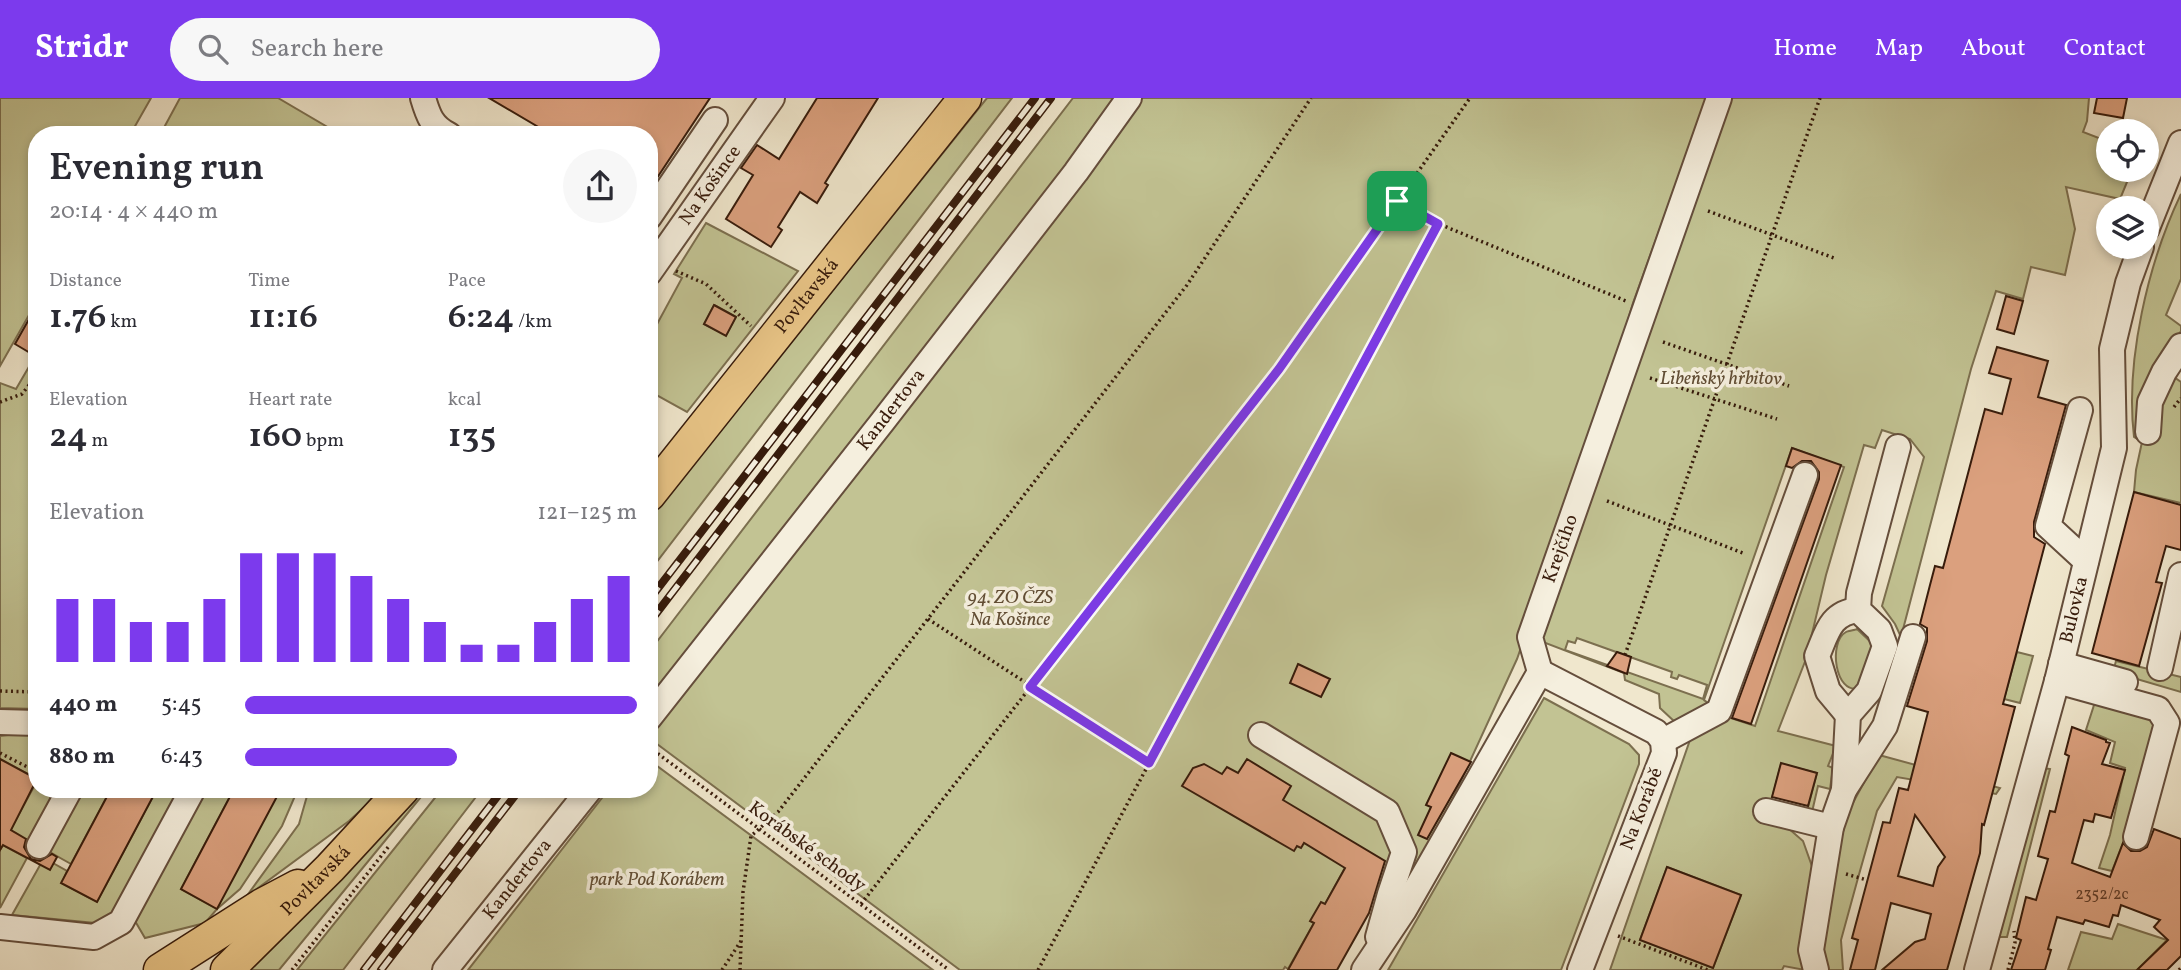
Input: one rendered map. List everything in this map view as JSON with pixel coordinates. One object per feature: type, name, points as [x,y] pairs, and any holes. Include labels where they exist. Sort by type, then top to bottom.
[{"type":"main road","name":"Povltavská","points":[[658,484],[965,98]]},
{"type":"main road","name":"Povltavská","points":[[227,970],[330,868],[395,798]]},
{"type":"main road","points":[[160,970],[262,905],[330,868]]},
{"type":"street","points":[[423,98],[430,120],[436,126]]},
{"type":"street","name":"Na Košince","points":[[658,251],[772,98]]},
{"type":"street","name":"Kandertova","points":[[658,707],[967,313],[1076,172],[1129,98]]},
{"type":"street","name":"Krejčího","points":[[1540,672],[1530,637],[1718,98]]},
{"type":"street","points":[[658,202],[709,115],[742,139]]},
{"type":"street","points":[[2159,204],[2176,171],[2181,143]]},
{"type":"street","name":"Bulovka","points":[[1977,970],[2059,672],[2114,448],[2112,349],[2137,259]]},
{"type":"street","points":[[2114,448],[2131,444],[2157,425],[2150,402],[2181,345]]},
{"type":"street","points":[[2080,410],[2048,526],[2087,561]]},
{"type":"street","points":[[1858,610],[1858,593],[1898,447]]},
{"type":"street","points":[[1663,741],[1719,711],[1805,475]]},
{"type":"street","points":[[2160,668],[2181,575]]},
{"type":"street","points":[[1844,790],[1848,715],[1869,691],[1885,646],[1879,629],[1858,610],[1843,611],[1832,622],[1817,656],[1828,691],[1848,715]]},
{"type":"street","points":[[1816,970],[1811,950],[1831,827],[1844,790],[1885,726],[1913,637]]},
{"type":"street","points":[[1369,961],[1405,910],[1540,672]]},
{"type":"street","name":"Na Korábě","points":[[1540,672],[1656,732],[1663,741],[1664,753],[1582,969]]},
{"type":"street","points":[[2059,672],[2125,682]]},
{"type":"street","points":[[2059,672],[2158,709],[2167,723],[2136,837]]},
{"type":"street","points":[[0,722],[28,723]]},
{"type":"street","points":[[1261,734],[1387,813],[1404,852],[1369,961]]},
{"type":"street","points":[[38,846],[65,798]]},
{"type":"street","points":[[0,927],[94,937],[121,922],[188,798]]},
{"type":"street","name":"Kandertova","points":[[445,970],[583,798]]},
{"type":"street","points":[[1766,811],[1831,827]]},
{"type":"path","points":[[740,970],[743,892],[751,836],[778,812],[1187,285],[1311,98]]},
{"type":"path","points":[[862,904],[1279,369],[1470,98]]},
{"type":"path","points":[[1625,655],[1819,98]]},
{"type":"path","points":[[1397,201],[1438,224],[1645,308]]},
{"type":"path","points":[[1708,211],[1834,258]]},
{"type":"path","points":[[1038,970],[1438,224]]},
{"type":"path","points":[[658,263],[706,284],[759,334]]},
{"type":"path","points":[[1663,342],[1789,386]]},
{"type":"path","points":[[1650,378],[1777,419]]},
{"type":"path","points":[[0,402],[22,394],[28,386]]},
{"type":"path","points":[[1607,501],[1742,553]]},
{"type":"path","points":[[928,619],[1149,763]]},
{"type":"path","points":[[0,691],[28,692]]},
{"type":"path","points":[[0,753],[28,767]]},
{"type":"path","name":"Korábské schody","points":[[658,754],[949,970]]},
{"type":"path","points":[[292,970],[392,842]]},
{"type":"path","points":[[1858,878],[1867,880]]},
{"type":"path","points":[[2008,970],[2015,943],[2013,933]]},
{"type":"path","points":[[1613,947],[1618,936],[1708,970]]},
{"type":"path","points":[[722,970],[743,939]]},
{"type":"green space","points":[[0,98],[151,98],[135,126],[28,126],[28,317],[0,366]]},
{"type":"green space","points":[[180,98],[278,98],[326,126],[165,126]]},
{"type":"green space","points":[[987,98],[1012,98],[658,560],[658,508]]},
{"type":"green space","name":"94. ZO ČZS Na Košince","points":[[1073,98],[1707,98],[1633,303],[1585,465],[1517,659],[1408,896],[1379,888],[1345,868],[1325,904],[1311,921],[1314,923],[1288,969],[960,970],[658,745],[658,640]]},
{"type":"green space","name":"Libeňský hřbitov","points":[[1725,98],[2089,98],[2083,132],[2096,137],[2096,182],[2127,182],[2121,196],[2106,196],[2066,187],[2075,229],[2065,275],[2031,267],[2023,299],[1996,291],[1971,369],[1901,637],[1882,606],[1924,457],[1910,439],[1882,430],[1875,448],[1864,445],[1826,575],[1806,659],[1778,731],[1836,746],[1828,766],[1833,768],[1830,789],[1818,786],[1812,812],[1807,811],[1817,773],[1781,764],[1771,802],[1787,827],[1803,841],[1814,872],[1805,970],[1784,966],[1782,970],[1610,970],[1691,737],[1660,708],[1659,694],[1625,680],[1624,673],[1535,639]],"holes":[[[1792,448],[1844,467],[1755,726],[1728,717],[1704,700]],[[1577,638],[1672,672],[1671,677],[1677,679],[1679,675],[1707,685],[1703,699],[1565,650],[1568,641],[1575,643]],[[1667,867],[1741,895],[1713,968],[1640,940]]]},
{"type":"green space","points":[[2181,194],[2181,279],[2166,315],[2181,326],[2181,331],[2158,366],[2181,382],[2181,503],[2134,492],[2142,442],[2134,437],[2132,408],[2136,345],[2149,281],[2155,259],[2159,259],[2159,247]]},
{"type":"green space","points":[[706,223],[798,271],[687,412],[658,396],[658,322],[682,278],[674,274]],"holes":[[[714,305],[736,317],[726,335],[704,324]]]},
{"type":"green space","points":[[28,368],[28,709],[0,708],[0,383],[16,389]]},
{"type":"green space","points":[[1857,629],[1876,647],[1859,688],[1851,688],[1844,684],[1840,676],[1837,646],[1840,638],[1847,632]]},
{"type":"green space","points":[[2017,652],[2033,656],[2020,703],[2004,699]]},
{"type":"green space","points":[[2116,661],[2181,677],[2181,692],[2113,672]]},
{"type":"green space","points":[[1544,698],[1629,744],[1639,755],[1639,764],[1561,970],[1388,970]]},
{"type":"green space","points":[[2095,702],[2152,718],[2155,725],[2126,835],[2112,871],[2099,868],[2110,835],[2125,768],[2110,763],[2115,742],[2086,730]]},
{"type":"green space","points":[[28,735],[28,774],[2,760],[0,763],[0,736]]},
{"type":"green space","points":[[1879,755],[2000,788],[1996,794],[1897,777],[1877,811],[1858,878],[1841,940],[1843,970],[1824,970],[1820,959],[1843,821]]},
{"type":"green space","name":"park Pod Korábem","points":[[658,767],[933,970],[468,970],[602,798],[658,798]]},
{"type":"green space","points":[[2043,768],[2050,769],[2007,937],[1999,937]]},
{"type":"green space","points":[[28,798],[57,798],[29,848],[7,836]]},
{"type":"green space","points":[[76,798],[106,798],[71,864],[48,851]]},
{"type":"green space","points":[[152,798],[181,798],[106,924],[12,915],[44,858],[67,871],[62,883],[97,902]]},
{"type":"green space","points":[[200,798],[229,798],[181,889],[217,909],[205,923],[145,938],[135,921]]},
{"type":"green space","points":[[267,798],[294,798],[282,826],[240,889],[217,909]]},
{"type":"green space","points":[[306,798],[374,798],[349,821],[246,897],[299,824]]},
{"type":"green space","points":[[414,798],[420,798],[279,970],[247,970]]},
{"type":"green space","points":[[435,798],[475,798],[343,970],[297,970]]},
{"type":"green space","points":[[3,845],[27,858],[0,908],[0,850]]},
{"type":"green space","points":[[2118,924],[2167,940],[2137,970],[2068,970],[2081,932],[2112,939]]},
{"type":"building","points":[[489,98],[710,98],[658,176],[658,126],[537,126]]},
{"type":"building","points":[[817,98],[878,98],[825,183],[828,185],[817,203],[800,192],[778,227],[782,230],[771,247],[726,219],[753,175],[741,168],[757,145],[779,159]]},
{"type":"building","points":[[2097,98],[2127,98],[2123,118],[2094,113]]},
{"type":"building","points":[[2006,296],[2023,301],[2014,334],[1997,329]]},
{"type":"building","points":[[714,305],[736,317],[726,336],[704,324]]},
{"type":"building","points":[[28,321],[28,352],[15,344]]},
{"type":"building","points":[[1997,347],[2048,361],[2038,397],[2066,405],[2034,522],[2034,537],[2045,544],[2003,704],[2015,707],[1984,825],[1982,824],[1980,853],[1947,970],[1882,970],[1915,942],[1925,939],[1931,914],[1891,903],[1875,970],[1850,970],[1858,940],[1852,938],[1883,822],[1890,823],[1899,788],[1908,790],[1928,712],[1907,706],[1927,641],[1927,628],[1920,624],[1935,566],[1943,568],[1985,409],[2002,414],[2011,379],[1989,373]],"holes":[[[1915,815],[1945,857],[1938,867],[1933,886],[1898,876]]]},
{"type":"building","points":[[1792,448],[1841,465],[1751,724],[1732,718],[1819,479],[1819,472],[1811,461],[1802,461],[1792,468],[1786,466]]},
{"type":"building","points":[[2134,492],[2181,505],[2181,550],[2166,546],[2156,582],[2162,583],[2139,666],[2092,653]]},
{"type":"building","points":[[1617,652],[1631,657],[1627,674],[1607,666]]},
{"type":"building","points":[[1298,664],[1330,679],[1321,697],[1290,683]]},
{"type":"building","points":[[2072,727],[2110,743],[2102,764],[2125,770],[2111,818],[2095,814],[2093,822],[2084,820],[2072,863],[2110,877],[2123,843],[2131,851],[2140,851],[2147,847],[2154,829],[2181,839],[2181,956],[2167,970],[2137,970],[2168,940],[2154,927],[2160,920],[2121,905],[2118,916],[2113,915],[2109,927],[2085,920],[2083,924],[2057,917],[2045,970],[2011,970],[2021,940],[2016,938],[2026,897],[2036,900],[2048,859],[2038,856],[2050,811],[2055,812],[2069,756],[2065,754]]},
{"type":"building","points":[[1451,753],[1471,762],[1427,839],[1418,835],[1431,807],[1426,805]]},
{"type":"building","points":[[0,759],[28,774],[28,797],[11,830],[26,839],[24,847],[31,859],[40,861],[52,854],[57,857],[50,870],[3,845],[0,850]]},
{"type":"building","points":[[1247,759],[1291,786],[1283,800],[1385,861],[1369,913],[1337,970],[1288,970],[1314,923],[1310,921],[1321,902],[1325,904],[1345,868],[1304,843],[1294,851],[1182,786],[1193,768],[1204,764],[1222,774],[1227,767],[1238,773]]},
{"type":"building","points":[[1781,763],[1817,773],[1808,806],[1772,797]]},
{"type":"building","points":[[106,798],[152,798],[97,902],[61,883]]},
{"type":"building","points":[[229,798],[276,798],[217,909],[181,889]]},
{"type":"building","points":[[1667,867],[1741,895],[1713,968],[1640,940]]},
{"type":"railway","points":[[658,588],[1035,98]]},
{"type":"railway","points":[[658,611],[1051,98]]},
{"type":"railway","points":[[364,970],[496,798]]},
{"type":"railway","points":[[381,970],[513,798]]},
{"type":"route","points":[[1397,201],[1438,224],[1149,763],[1030,687],[1279,369],[1397,201]]}]
